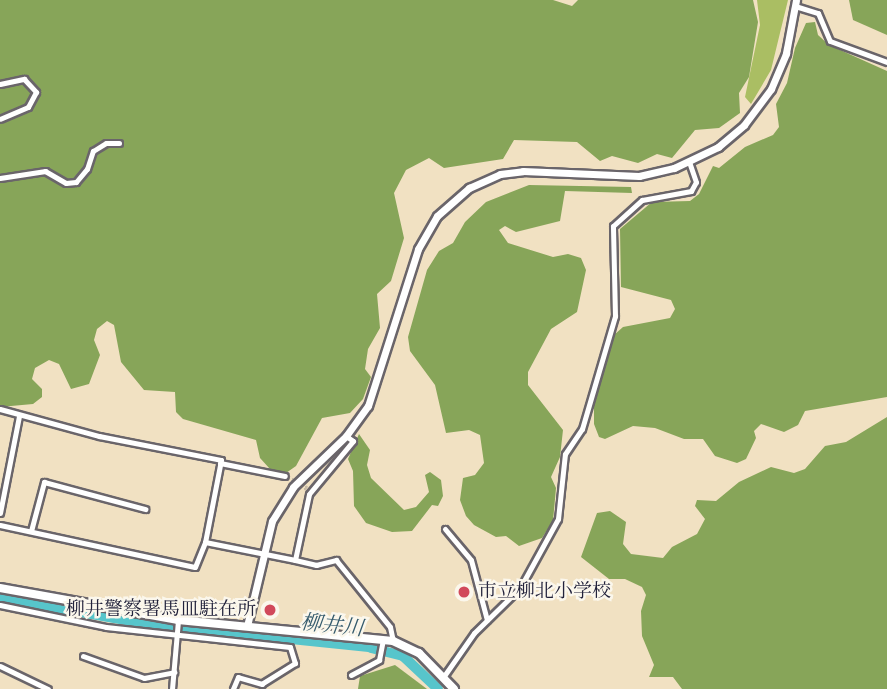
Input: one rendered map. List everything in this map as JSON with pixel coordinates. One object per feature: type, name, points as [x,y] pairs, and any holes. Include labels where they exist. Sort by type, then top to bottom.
[{"type":"main road","points":[[0,588],[178,622],[393,641],[419,653],[454,689]]},
{"type":"street","points":[[247,626],[262,553],[285,497],[346,436],[380,380],[424,237],[458,195],[511,172],[639,176],[689,162],[732,136],[762,103],[782,66],[795,3],[818,13],[830,41],[887,62]]},
{"type":"street","points":[[0,84],[24,79],[36,92],[28,107],[0,119]]},
{"type":"street","points":[[0,178],[45,171],[66,183],[76,182],[87,169],[93,151],[106,143],[119,143]]},
{"type":"street","points":[[444,676],[487,620],[520,588],[558,519],[565,454],[582,429],[615,316],[613,226],[642,200],[691,191],[696,182],[689,162]]},
{"type":"street","points":[[0,409],[19,416],[285,477]]},
{"type":"street","points":[[0,513],[19,416]]},
{"type":"street","points":[[295,560],[309,489],[353,441],[346,436]]},
{"type":"street","points":[[0,525],[195,567],[205,542],[220,463]]},
{"type":"street","points":[[31,531],[44,482],[145,509]]},
{"type":"street","points":[[444,529],[471,560],[487,620]]},
{"type":"street","points":[[205,542],[316,565],[337,560],[390,627],[393,641]]},
{"type":"street","points":[[0,605],[177,636],[290,647],[295,663],[262,684],[238,677],[233,689]]},
{"type":"street","points":[[172,689],[178,622]]},
{"type":"street","points":[[351,675],[380,656],[382,641]]},
{"type":"street","points":[[83,656],[144,678],[174,672]]},
{"type":"street","points":[[0,666],[48,689]]},
{"type":"green space","points":[[0,0],[553,0],[572,6],[578,0],[753,0],[758,22],[749,77],[739,93],[740,113],[719,128],[695,130],[672,158],[657,154],[638,163],[612,156],[600,161],[577,142],[514,140],[503,159],[444,168],[429,158],[406,170],[394,193],[404,238],[391,281],[377,294],[380,328],[368,349],[365,369],[371,377],[363,399],[350,413],[322,418],[296,466],[286,473],[270,469],[260,458],[256,440],[183,419],[176,412],[175,392],[144,390],[121,362],[114,325],[107,321],[97,329],[94,340],[100,355],[89,384],[71,389],[59,364],[49,360],[35,368],[32,379],[42,389],[42,397],[33,404],[0,407]]},
{"type":"green space","points":[[757,0],[788,0],[771,70],[751,104],[745,97],[760,25]]},
{"type":"green space","points":[[849,0],[887,0],[887,35],[853,20]]},
{"type":"green space","points":[[815,22],[818,35],[829,45],[887,71],[887,397],[805,411],[798,425],[784,432],[761,424],[754,431],[756,438],[746,459],[737,463],[715,456],[703,439],[684,439],[655,428],[633,426],[605,439],[599,437],[594,424],[594,405],[614,335],[623,327],[670,318],[675,309],[671,300],[621,287],[620,229],[652,202],[690,201],[699,194],[713,166],[719,168],[745,147],[773,135],[779,127],[776,104],[787,83],[795,48],[806,23]]},
{"type":"green space","points":[[529,185],[631,187],[632,193],[565,191],[560,221],[516,232],[505,226],[499,230],[508,243],[553,257],[568,254],[581,258],[586,270],[577,312],[551,329],[528,372],[528,385],[563,430],[560,457],[551,477],[556,488],[553,521],[542,538],[519,546],[506,536],[496,537],[474,525],[466,516],[460,500],[463,478],[475,475],[484,463],[480,435],[469,430],[446,433],[435,385],[410,351],[408,337],[427,270],[439,251],[453,243],[465,222],[486,202]]},
{"type":"green space","points":[[887,417],[887,689],[682,689],[673,677],[649,677],[654,665],[642,636],[641,611],[646,595],[642,587],[625,579],[609,579],[581,557],[597,513],[610,511],[626,522],[623,544],[631,554],[663,558],[672,547],[697,534],[705,519],[695,506],[697,500],[716,501],[739,482],[771,467],[794,473],[805,469],[825,446],[846,442]]},
{"type":"green space","points":[[359,434],[370,450],[367,465],[371,478],[404,510],[416,507],[429,492],[425,475],[430,472],[441,480],[443,496],[438,506],[432,505],[412,531],[392,532],[366,523],[354,506],[353,471],[348,459]]},
{"type":"green space","points":[[395,665],[427,689],[358,689],[360,676]]},
{"type":"water","points":[[0,594],[173,623],[379,645],[378,653],[153,630],[0,603]]},
{"type":"waterway","name":"柳井川","points":[[371,648],[403,656],[438,689]]},
{"type":"tunnel","points":[[285,476],[307,488]]},
{"type":"place","name":"市立柳北小学校","points":[[464,592]]},
{"type":"place","name":"柳井警察署馬皿駐在所","points":[[270,610]]}]
